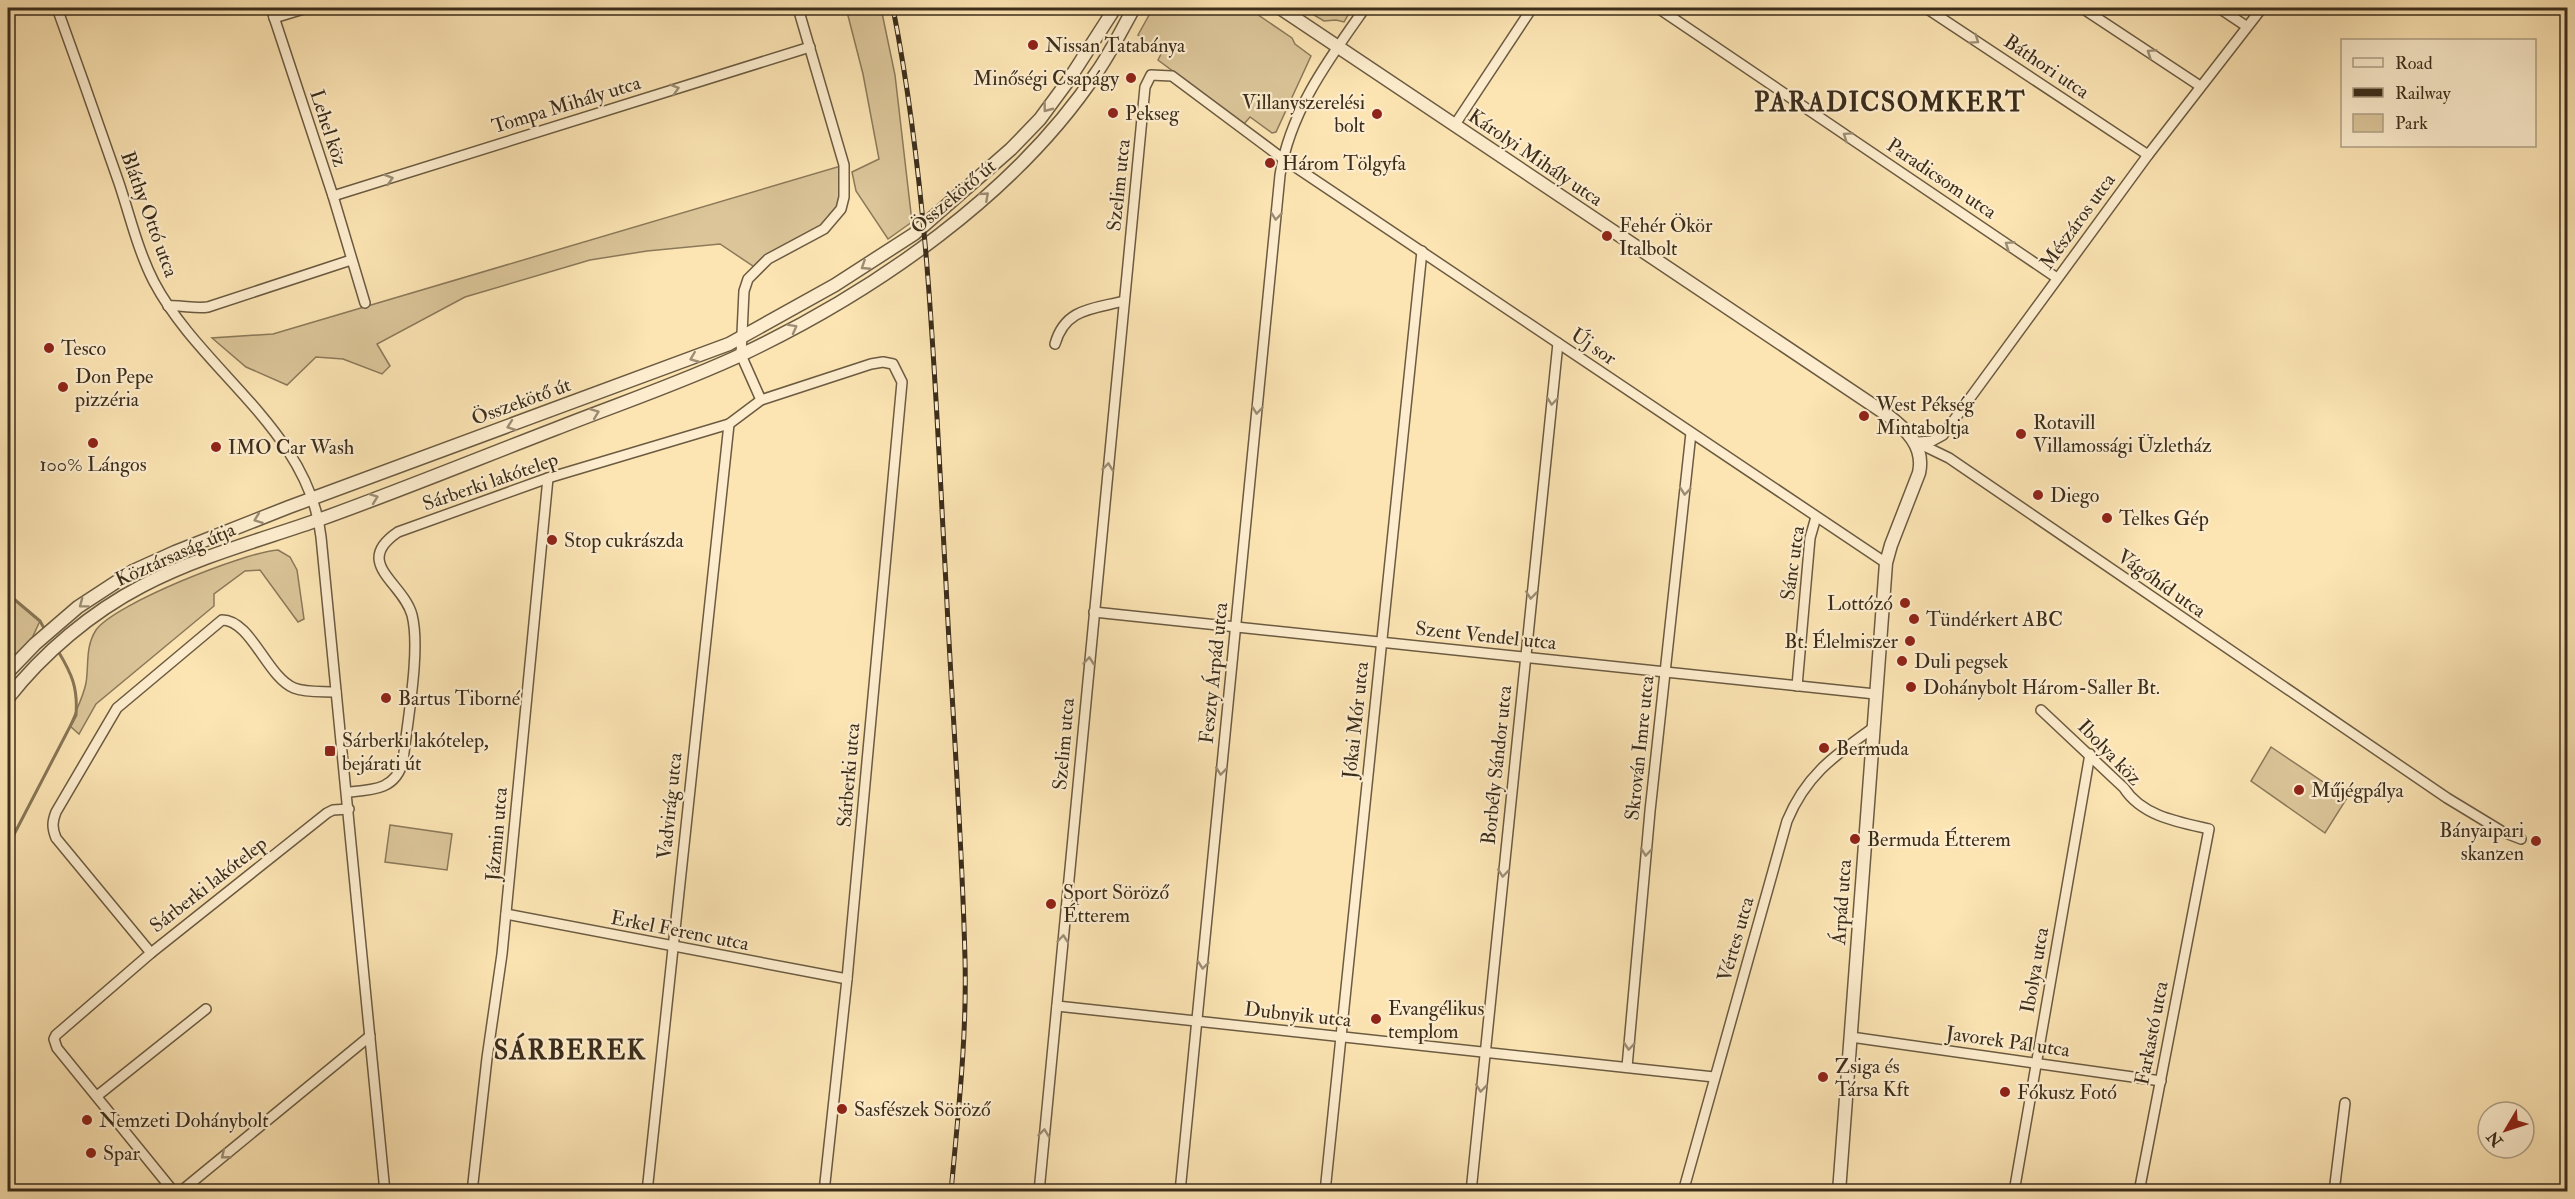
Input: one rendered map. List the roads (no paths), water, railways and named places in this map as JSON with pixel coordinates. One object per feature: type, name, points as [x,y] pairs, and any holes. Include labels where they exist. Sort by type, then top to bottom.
[{"type":"street","name":"Bláthy Ottó utca","points":[[57,8],[153,280],[168,306],[202,349],[272,429],[292,458],[313,499],[319,519],[348,792],[385,1191]]},
{"type":"street","name":"Lehel köz","points":[[271,8],[333,196],[365,303]]},
{"type":"street","points":[[274,18],[307,8]]},
{"type":"street","points":[[761,400],[741,355],[744,291],[748,279],[768,259],[824,229],[841,209],[844,197],[844,165],[798,8]]},
{"type":"street","name":"Összekötő út","points":[[313,499],[674,366],[743,338],[866,266],[914,234],[973,185],[1011,149],[1040,118],[1068,81],[1115,8]]},
{"type":"street","name":"Összekötő út","points":[[319,519],[741,355],[794,328],[888,272],[924,247],[1010,174],[1070,108],[1096,74],[1134,8]]},
{"type":"street","name":"Károlyi Mihály utca","points":[[1280,8],[1886,414],[1903,426],[1916,442]]},
{"type":"street","name":"Feszty Árpád utca","points":[[1180,1191],[1282,158],[1312,86],[1365,8]]},
{"type":"street","points":[[1454,126],[1532,8]]},
{"type":"street","name":"Paradicsom utca","points":[[1658,8],[2057,278]]},
{"type":"street","name":"Báthori utca","points":[[1926,8],[2148,155]]},
{"type":"street","points":[[2082,8],[2200,86]]},
{"type":"street","points":[[2219,8],[2246,26]]},
{"type":"street","name":"Mészáros utca","points":[[1916,442],[1932,441],[1943,435],[2148,155],[2262,8]]},
{"type":"street","name":"Tompa Mihály utca","points":[[333,196],[810,47]]},
{"type":"street","name":"Új sor","points":[[1151,75],[1172,76],[1282,158],[1886,563]]},
{"type":"street","name":"Szelim utca","points":[[1039,1191],[1145,87],[1151,75]]},
{"type":"street","name":"Jókai Mór utca","points":[[1325,1191],[1422,251]]},
{"type":"street","points":[[168,306],[208,307],[351,260]]},
{"type":"street","points":[[1055,344],[1059,329],[1066,320],[1077,314],[1124,301]]},
{"type":"street","name":"Borbély Sándor utca","points":[[1471,1191],[1558,343]]},
{"type":"street","name":"Sárberki lakótelep","points":[[348,792],[378,789],[388,785],[401,770],[403,761],[414,647],[414,622],[409,606],[383,573],[378,555],[382,546],[398,532],[548,478],[729,424],[761,400],[871,364],[883,362],[893,364]]},
{"type":"street","name":"Sárberki utca","points":[[824,1191],[847,979],[902,382],[893,364]]},
{"type":"street","name":"Vadvirág utca","points":[[647,1191],[729,424]]},
{"type":"street","name":"Skrován Imre utca","points":[[1627,1067],[1642,887],[1691,433]]},
{"type":"street","name":"Árpád utca","points":[[1839,1191],[1886,563],[1922,462],[1916,442]]},
{"type":"street","name":"Vágóhíd utca","points":[[1916,442],[1949,458],[2386,757],[2503,832],[2521,839]]},
{"type":"street","name":"Jázmin utca","points":[[472,1191],[506,914],[548,478]]},
{"type":"street","name":"Köztársaság útja","points":[[8,672],[35,644],[62,621],[95,595],[133,571],[186,547],[313,499]]},
{"type":"street","name":"Sánc utca","points":[[1797,686],[1810,538],[1816,517]]},
{"type":"street","name":"Köztársaság útja","points":[[8,698],[46,657],[118,599],[219,553],[319,519]]},
{"type":"street","name":"Szent Vendel utca","points":[[1094,612],[1875,694]]},
{"type":"street","name":"Sárberki lakótelep","points":[[151,952],[56,838],[53,830],[52,821],[56,812],[117,708],[222,620],[229,620],[240,628],[283,682],[304,690],[336,692]]},
{"type":"street","name":"Ibolya köz","points":[[2041,710],[2124,788],[2132,802],[2173,822],[2209,828],[2198,881]]},
{"type":"street","name":"Vértes utca","points":[[1683,1191],[1787,821],[1795,802],[1809,780],[1829,760],[1873,728]]},
{"type":"street","name":"Ibolya utca","points":[[2014,1191],[2090,754]]},
{"type":"street","name":"Sárberki lakótelep","points":[[174,1191],[57,1048],[54,1040],[59,1030],[151,952],[327,813],[333,810],[349,809]]},
{"type":"street","name":"Farkastó utca","points":[[2139,1191],[2198,881]]},
{"type":"street","name":"Erkel Ferenc utca","points":[[506,914],[847,979]]},
{"type":"street","name":"Dubnyik utca","points":[[1056,1006],[1714,1077]]},
{"type":"street","points":[[97,1096],[206,1009]]},
{"type":"street","points":[[180,1191],[370,1036]]},
{"type":"street","name":"Javorek Pál utca","points":[[1851,1037],[2160,1081]]},
{"type":"street","points":[[2334,1191],[2345,1103]]},
{"type":"waterway","points":[[8,594],[40,621],[45,630]]},
{"type":"waterway","points":[[8,846],[76,715],[73,682],[58,651]]},
{"type":"railway","points":[[893,8],[915,151],[929,295],[962,865],[965,1017],[951,1192]]},
{"type":"place","name":"Nissan Tatabánya","points":[[1033,45]]},
{"type":"place","name":"Minőségi Csapágy","points":[[1131,78]]},
{"type":"place","name":"Pekseg","points":[[1113,113]]},
{"type":"place","name":"Villanyszerelési bolt","points":[[1377,114]]},
{"type":"place","name":"Három Tölgyfa","points":[[1270,163]]},
{"type":"place","name":"Fehér Ökör Italbolt","points":[[1607,236]]},
{"type":"place","name":"Tesco","points":[[49,348]]},
{"type":"place","name":"Don Pepe pizzéria","points":[[63,387]]},
{"type":"place","name":"West Pékség Mintaboltja","points":[[1864,416]]},
{"type":"place","name":"Rotavill Villamossági Üzletház","points":[[2021,434]]},
{"type":"place","name":"100% Lángos","points":[[93,443]]},
{"type":"place","name":"IMO Car Wash","points":[[216,447]]},
{"type":"place","name":"Diego","points":[[2038,495]]},
{"type":"place","name":"Telkes Gép","points":[[2107,518]]},
{"type":"place","name":"Stop cukrászda","points":[[552,540]]},
{"type":"place","name":"Lottózó","points":[[1905,603]]},
{"type":"place","name":"Tündérkert ABC","points":[[1914,619]]},
{"type":"place","name":"Bt. Élelmiszer","points":[[1910,641]]},
{"type":"place","name":"Duli pegsek","points":[[1902,661]]},
{"type":"place","name":"Dohánybolt Három-Saller Bt.","points":[[1911,687]]},
{"type":"place","name":"Bartus Tiborné","points":[[386,698]]},
{"type":"place","name":"Bermuda","points":[[1824,748]]},
{"type":"place","name":"Sárberki lakótelep, bejárati út","points":[[330,751]]},
{"type":"place","name":"Műjégpálya","points":[[2299,790]]},
{"type":"place","name":"Bermuda Étterem","points":[[1855,839]]},
{"type":"place","name":"Bányaipari skanzen","points":[[2536,841]]},
{"type":"place","name":"Sport Söröző Étterem","points":[[1051,904]]},
{"type":"place","name":"Evangélikus templom","points":[[1376,1019]]},
{"type":"place","name":"Zsiga és Társa Kft","points":[[1823,1077]]},
{"type":"place","name":"Fókusz Fotó","points":[[2005,1092]]},
{"type":"place","name":"Sasfészek Söröző","points":[[842,1109]]},
{"type":"place","name":"Nemzeti Dohánybolt","points":[[87,1120]]},
{"type":"place","name":"Spar","points":[[91,1153]]},
{"type":"district","name":"PARADICSOMKERT","points":[[1890,102]]},
{"type":"district","name":"SÁRBEREK","points":[[570,1050]]}]
